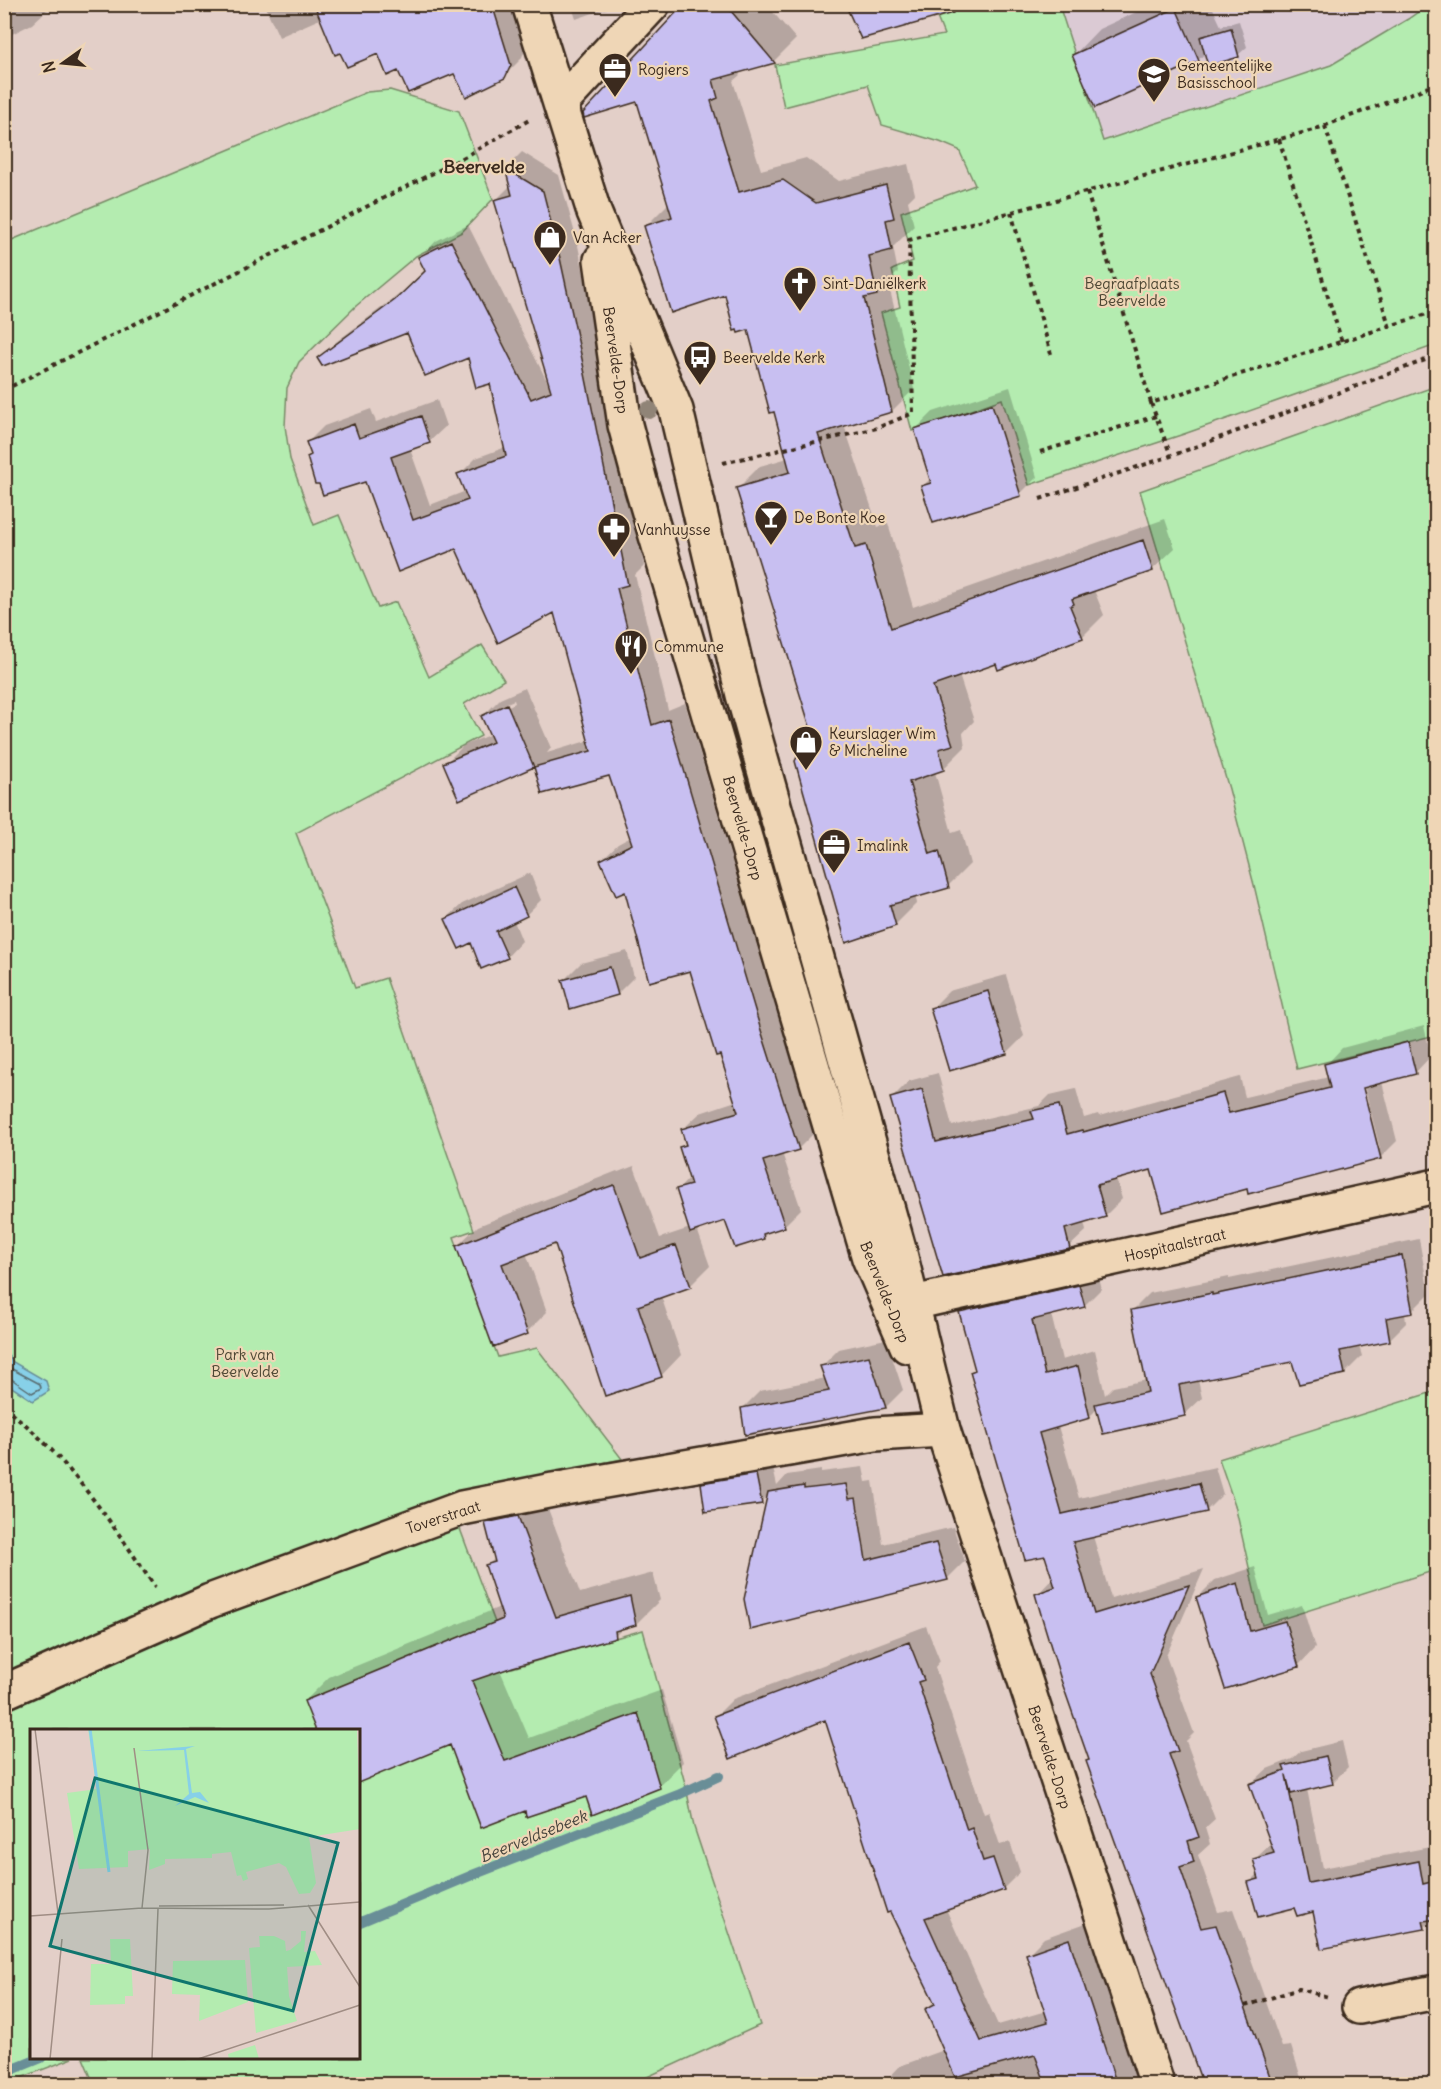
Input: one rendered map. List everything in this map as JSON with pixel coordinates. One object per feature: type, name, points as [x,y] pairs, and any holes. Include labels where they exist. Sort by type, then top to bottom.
[{"type":"street","name":"Beervelde-Dorp","points":[[529,4],[594,212],[676,410],[743,695],[896,1237],[943,1430],[1157,2085]]},
{"type":"street","points":[[561,103],[653,4]]},
{"type":"street","name":"Beervelde-Dorp","points":[[594,212],[626,425],[641,485],[869,1258],[943,1430]]},
{"type":"street","name":"Hospitaalstraat","points":[[913,1303],[1437,1186]]},
{"type":"street","name":"Toverstraat","points":[[4,1692],[210,1601],[462,1508],[875,1434],[943,1430]]},
{"type":"street","points":[[1359,2007],[1437,1992]]},
{"type":"path","points":[[690,470],[877,428],[913,413],[909,240],[1279,139],[1325,125],[1437,84]]},
{"type":"path","points":[[4,390],[459,160],[561,103]]},
{"type":"path","points":[[1325,125],[1390,328]]},
{"type":"path","points":[[1279,139],[1342,342]]},
{"type":"path","points":[[1087,192],[1151,403],[1171,456]]},
{"type":"path","points":[[1011,212],[1051,354]]},
{"type":"path","points":[[1151,403],[1437,311]]},
{"type":"path","points":[[1040,499],[1171,456],[1437,356]]},
{"type":"path","points":[[1040,452],[1156,416]]},
{"type":"path","points":[[4,1407],[40,1436],[81,1486],[132,1553],[175,1617]]},
{"type":"path","points":[[1245,2006],[1299,1989],[1359,2007]]},
{"type":"shaded area","name":"Gemeentelijke Basisschool","points":[[1059,5],[1428,5],[1331,65],[1102,141]]},
{"type":"green space","name":"Begraafplaats Beervelde","points":[[932,5],[1059,5],[1103,141],[1331,65],[1428,5],[1436,5],[1436,345],[1184,434],[1029,485],[1002,399],[912,431],[881,313],[900,307],[892,270],[913,261],[901,212],[975,185],[959,150],[882,125],[868,85],[784,107],[775,65],[944,35]]},
{"type":"green space","name":"Park van Beervelde","points":[[390,90],[459,111],[493,199],[462,232],[416,256],[356,306],[299,362],[287,388],[285,426],[290,459],[314,525],[339,515],[378,608],[396,602],[429,677],[482,645],[504,680],[464,704],[481,736],[296,833],[355,988],[386,978],[474,1230],[454,1237],[498,1357],[537,1348],[622,1459],[447,1494],[512,1668],[643,1630],[686,1787],[694,1827],[760,2025],[632,2084],[94,2084],[83,2059],[360,2059],[360,1729],[30,1729],[30,2059],[70,2059],[5,2084],[4,237],[7,242],[367,92]]},
{"type":"green space","points":[[1436,386],[1436,1035],[1297,1069],[1229,789],[1140,491]]},
{"type":"green space","points":[[1436,1391],[1436,1570],[1262,1625],[1235,1505],[1219,1459]]},
{"type":"water","points":[[5,1352],[13,1362],[46,1381],[49,1391],[33,1401],[10,1386],[5,1380]]},
{"type":"building","points":[[314,4],[492,4],[511,65],[505,78],[466,97],[454,74],[408,93],[398,71],[387,76],[378,54],[347,67],[340,53],[335,55]]},
{"type":"building","points":[[684,4],[725,4],[775,63],[713,80],[718,98],[711,101],[739,192],[783,180],[816,203],[886,185],[894,218],[886,220],[892,250],[869,256],[877,295],[864,298],[892,412],[818,434],[855,548],[866,545],[891,628],[1143,540],[1153,571],[1072,599],[1074,604],[1070,606],[1083,638],[998,670],[996,664],[933,686],[953,745],[939,749],[944,770],[909,782],[930,854],[939,851],[949,888],[890,905],[896,926],[846,943],[795,761],[803,746],[815,743],[736,488],[790,472],[774,412],[770,413],[748,330],[738,333],[737,330],[734,331],[725,295],[671,313],[644,226],[672,217],[637,102],[584,118],[583,113]]},
{"type":"building","points":[[845,4],[952,4],[953,13],[861,39]]},
{"type":"building","points":[[1176,8],[1199,61],[1095,108],[1072,55]]},
{"type":"building","points":[[1231,28],[1239,57],[1208,66],[1200,37]]},
{"type":"building","points":[[505,168],[543,191],[582,359],[628,585],[617,588],[652,725],[669,719],[760,1027],[799,1150],[763,1161],[785,1227],[763,1234],[764,1239],[735,1248],[725,1221],[690,1233],[676,1189],[691,1185],[679,1147],[686,1145],[681,1129],[738,1112],[720,1055],[716,1056],[690,971],[649,982],[625,892],[616,896],[600,860],[632,844],[609,776],[542,794],[534,767],[591,751],[554,613],[498,643],[456,549],[398,572],[365,482],[323,495],[319,484],[315,484],[307,457],[311,455],[306,442],[354,424],[359,438],[421,416],[430,443],[391,457],[413,520],[468,500],[457,474],[506,456],[490,384],[476,388],[468,358],[425,376],[407,333],[322,366],[317,358],[395,300],[425,271],[418,257],[451,241],[531,399],[551,391],[494,200],[512,195]]},
{"type":"building","points":[[992,404],[1021,496],[933,523],[921,486],[931,483],[914,429]]},
{"type":"building","points":[[507,704],[534,767],[459,800],[443,763],[493,742],[481,716]]},
{"type":"building","points":[[514,887],[527,916],[496,931],[508,958],[481,969],[471,943],[459,949],[445,919]]},
{"type":"building","points":[[610,967],[618,995],[570,1009],[562,980]]},
{"type":"building","points":[[988,991],[1007,1054],[949,1071],[930,1008]]},
{"type":"building","points":[[1408,1042],[1416,1074],[1363,1088],[1381,1159],[1248,1194],[1247,1189],[1163,1212],[1151,1170],[1097,1185],[1106,1217],[1065,1229],[1070,1249],[943,1277],[890,1098],[922,1089],[936,1142],[1034,1119],[1031,1111],[1059,1105],[1067,1134],[1082,1130],[1083,1132],[1223,1093],[1229,1113],[1330,1088],[1324,1064]]},
{"type":"building","points":[[614,1185],[640,1258],[676,1245],[691,1287],[638,1306],[662,1377],[605,1396],[555,1244],[502,1264],[528,1334],[493,1347],[456,1246],[596,1190]]},
{"type":"building","points":[[1402,1255],[1413,1313],[1386,1318],[1390,1341],[1340,1351],[1345,1374],[1299,1384],[1292,1362],[1179,1385],[1185,1416],[1103,1434],[1095,1404],[1148,1392],[1131,1310]]},
{"type":"building","points":[[1079,1285],[1085,1307],[1032,1320],[1045,1375],[1078,1366],[1090,1418],[1039,1433],[1062,1514],[1199,1483],[1207,1512],[1073,1542],[1094,1614],[1189,1585],[1150,1674],[1178,1751],[1169,1754],[1199,1837],[1188,1841],[1194,1862],[1180,1867],[1201,1928],[1216,1925],[1273,2085],[1203,2085],[1086,1761],[1089,1760],[1043,1621],[1035,1594],[1055,1587],[1045,1556],[1025,1560],[970,1372],[975,1370],[959,1312]]},
{"type":"building","points":[[869,1356],[886,1408],[745,1435],[741,1408],[829,1391],[820,1366]]},
{"type":"building","points":[[756,1474],[762,1504],[705,1512],[701,1483]]},
{"type":"building","points":[[846,1484],[849,1499],[856,1498],[866,1560],[936,1543],[948,1580],[750,1630],[744,1599],[768,1492],[804,1486],[804,1489]]},
{"type":"building","points":[[518,1516],[556,1617],[630,1596],[636,1625],[615,1631],[616,1638],[472,1681],[505,1761],[638,1713],[660,1788],[592,1815],[586,1797],[526,1817],[525,1811],[481,1828],[450,1745],[360,1782],[360,1729],[315,1729],[304,1701],[503,1619],[485,1565],[495,1562],[485,1523]]},
{"type":"building","points":[[1238,1583],[1250,1631],[1285,1621],[1299,1667],[1225,1689],[1196,1597]]},
{"type":"building","points":[[909,1642],[924,1680],[918,1682],[967,1830],[972,1828],[983,1861],[993,1858],[1004,1890],[925,1918],[981,2041],[1048,2022],[1026,1954],[1069,1939],[1117,2085],[1046,2085],[1035,2055],[955,2077],[925,2009],[935,2004],[890,1912],[887,1913],[825,1720],[730,1759],[714,1716]]},
{"type":"building","points":[[1326,1756],[1333,1784],[1291,1794],[1286,1775],[1308,1883],[1419,1861],[1423,1884],[1435,1881],[1437,1900],[1437,1919],[1423,1921],[1425,1929],[1321,1949],[1313,1912],[1297,1916],[1294,1908],[1258,1917],[1248,1882],[1259,1879],[1253,1859],[1274,1853],[1249,1784],[1285,1771],[1283,1766]]},
{"type":"waterway","name":"Beerveldsebeek","points":[[360,1922],[470,1876],[678,1795],[719,1776]]},
{"type":"waterway","name":"Beerveldsebeek","points":[[4,2073],[39,2059]]},
{"type":"place","name":"Rogiers","points":[[615,98]]},
{"type":"place","name":"Gemeentelijke Basisschool","points":[[1154,103]]},
{"type":"place","name":"Van Acker","points":[[550,266]]},
{"type":"place","name":"Sint-Daniëlkerk","points":[[800,312]]},
{"type":"place","name":"Beervelde Kerk","points":[[700,386]]},
{"type":"place","name":"De Bonte Koe","points":[[771,546]]},
{"type":"place","name":"Vanhuysse","points":[[614,558]]},
{"type":"place","name":"Commune","points":[[631,675]]},
{"type":"place","name":"Keurslager Wim & Micheline","points":[[806,771]]},
{"type":"place","name":"Imalink","points":[[834,874]]},
{"type":"district","name":"Beervelde","points":[[484,166]]}]
